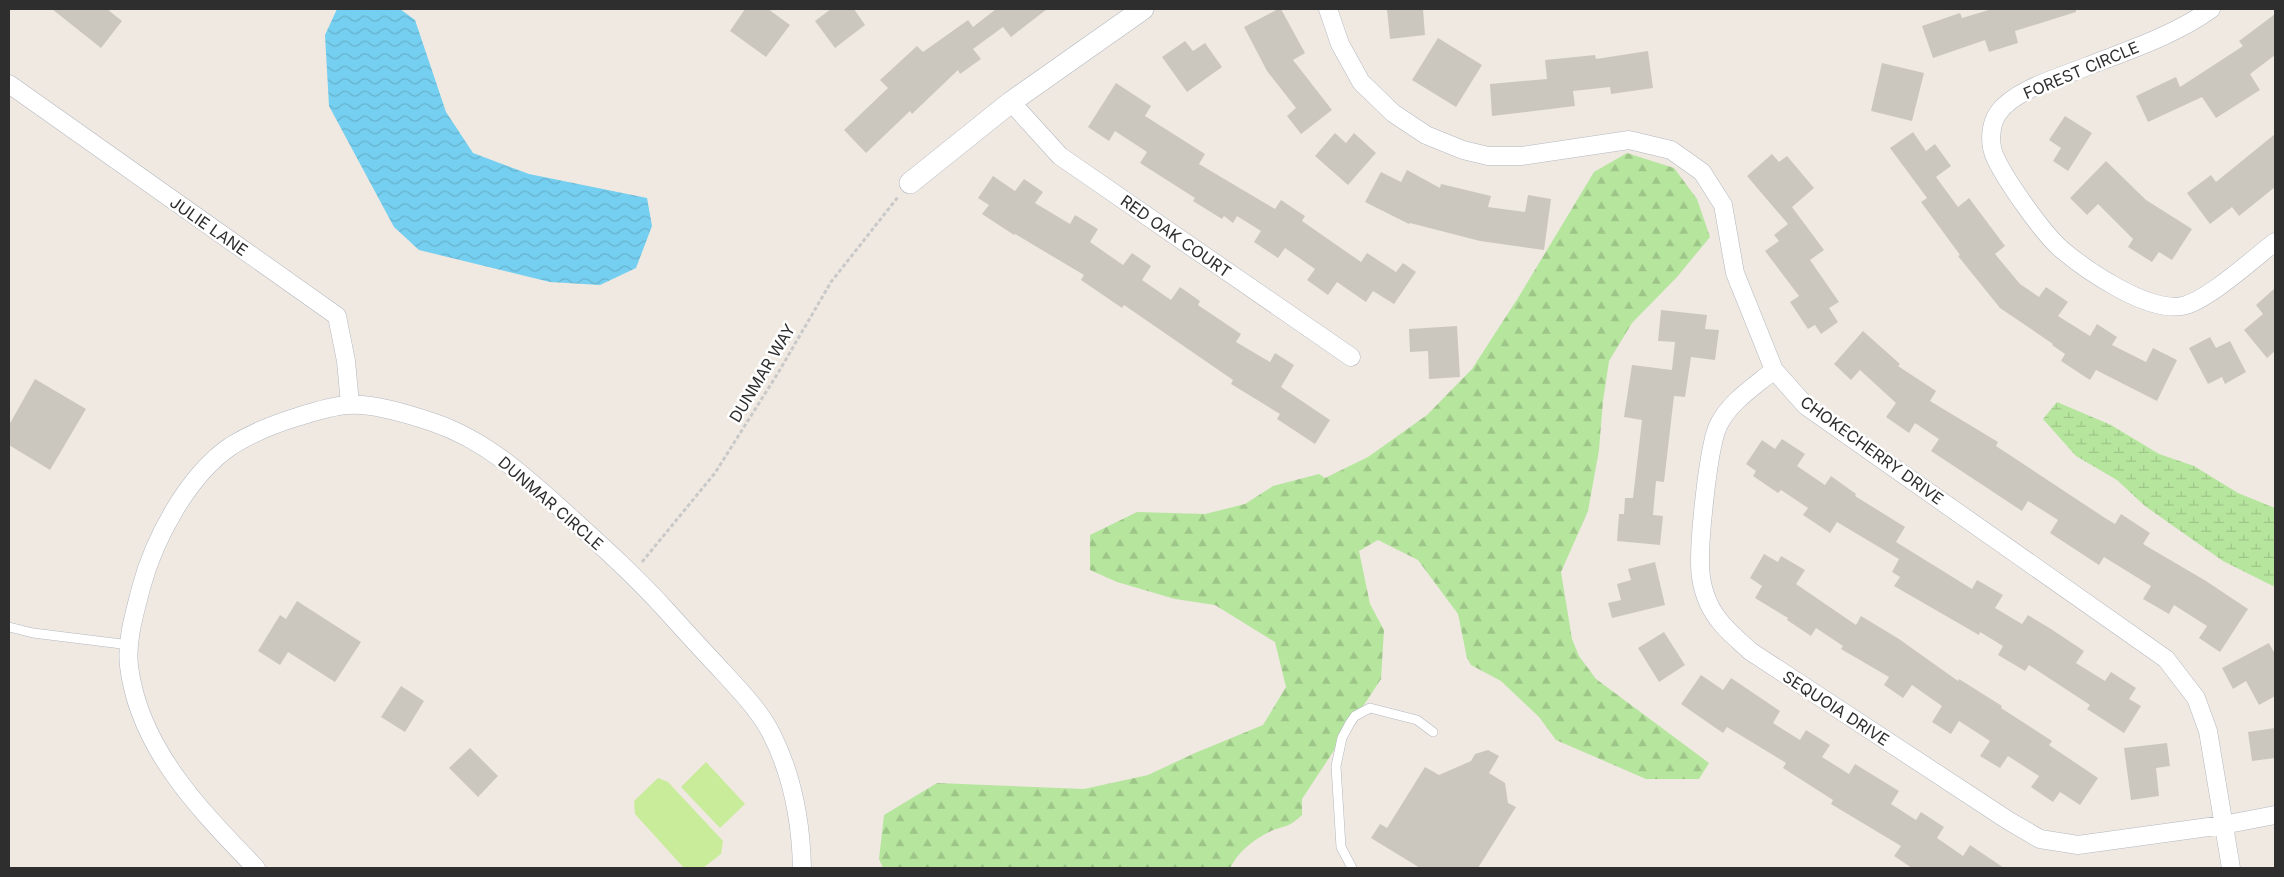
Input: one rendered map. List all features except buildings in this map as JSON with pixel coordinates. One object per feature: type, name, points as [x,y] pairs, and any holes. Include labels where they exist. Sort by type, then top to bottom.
[{"type":"street","points":[[910,183],[1011,102],[1143,9]]},
{"type":"street","name":"CHOKECHERRY DRIVE","points":[[1328,9],[1340,44],[1361,82],[1393,113],[1426,135],[1463,150],[1488,156],[1521,156],[1629,140],[1671,150],[1702,172],[1723,205],[1735,273],[1774,370],[1806,406],[2166,659],[2196,698],[2208,731],[2231,868]]},
{"type":"street","name":"FOREST CIRCLE","points":[[2211,9],[2201,16],[2139,46],[2036,86],[2012,99],[1998,113],[1991,131],[1994,155],[2025,205],[2060,248],[2111,285],[2152,303],[2182,306],[2205,295],[2275,242]]},
{"type":"street","name":"JULIE LANE","points":[[9,84],[337,316],[346,361],[350,404]]},
{"type":"street","name":"RED OAK COURT","points":[[1011,102],[1060,156],[1351,357]]},
{"type":"street","name":"SEQUOIA DRIVE","points":[[1774,370],[1732,405],[1718,426],[1710,452],[1702,538],[1700,576],[1708,603],[1722,625],[1750,651],[2009,821],[2040,839],[2078,845],[2223,825],[2275,815]]},
{"type":"street","name":"DUNMAR CIRCLE","points":[[256,868],[203,813],[163,757],[148,729],[136,697],[129,663],[132,624],[144,577],[160,534],[199,476],[230,447],[271,425],[312,412],[350,404],[392,410],[435,422],[476,442],[517,469],[632,574],[751,703],[772,734],[795,797],[802,868]]},
{"type":"lane","points":[[9,627],[33,633],[131,645]]},
{"type":"lane","points":[[1352,868],[1341,847],[1336,766],[1342,738],[1350,723],[1355,716],[1370,708],[1417,720],[1433,732]]},
{"type":"path","name":"DUNMAR WAY","points":[[632,574],[715,473],[778,373],[831,282],[910,183]]},
{"type":"green space","points":[[1627,153],[1674,168],[1697,199],[1710,237],[1677,277],[1632,323],[1609,361],[1599,450],[1588,511],[1561,572],[1572,639],[1579,656],[1596,679],[1709,763],[1699,779],[1646,779],[1556,740],[1539,717],[1501,681],[1471,665],[1467,658],[1458,614],[1418,560],[1378,540],[1359,551],[1370,604],[1384,630],[1381,679],[1302,799],[1302,815],[1290,824],[1271,831],[1253,842],[1242,851],[1230,868],[883,868],[879,859],[884,815],[937,783],[1084,789],[1148,775],[1263,725],[1286,687],[1275,642],[1215,605],[1175,599],[1117,582],[1090,570],[1090,535],[1137,512],[1205,514],[1245,504],[1273,486],[1319,474],[1325,478],[1368,457],[1427,415],[1472,369],[1518,298],[1594,172]]},
{"type":"green space","points":[[2057,402],[2111,425],[2159,454],[2194,466],[2238,493],[2275,508],[2275,585],[2273,586],[2223,561],[2145,506],[2117,480],[2076,456],[2043,419]]},
{"type":"green space","points":[[706,762],[745,804],[720,828],[681,787]]},
{"type":"green space","points":[[658,778],[668,782],[723,841],[721,854],[703,868],[684,868],[635,814],[634,801]]},
{"type":"water","points":[[337,9],[400,9],[415,20],[446,112],[473,153],[529,174],[647,198],[652,226],[636,268],[600,285],[550,282],[419,250],[394,227],[329,106],[325,35]]}]
